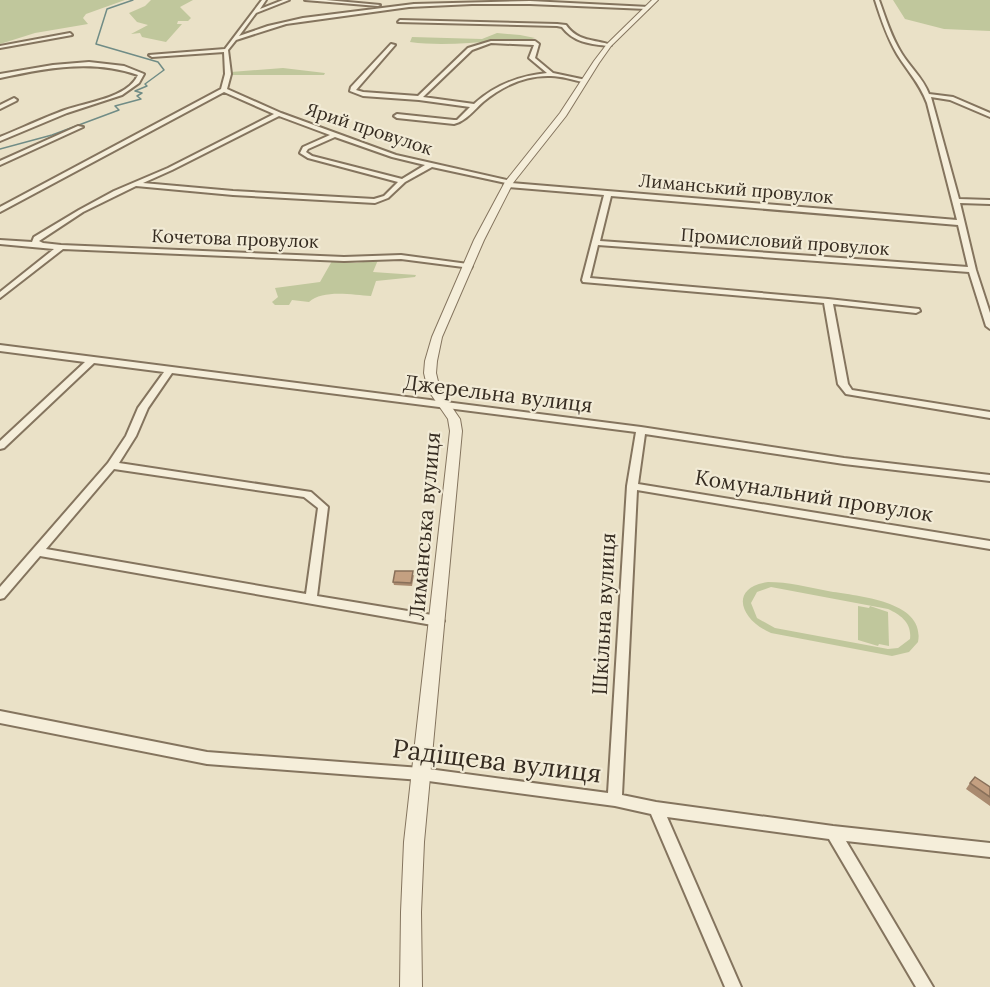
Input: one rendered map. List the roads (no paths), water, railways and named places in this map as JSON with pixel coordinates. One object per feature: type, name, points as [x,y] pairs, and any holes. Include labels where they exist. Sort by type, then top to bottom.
[{"type":"street","points":[[0,210],[224,90],[228,74],[226,51],[264,0]]},
{"type":"street","points":[[255,12],[287,0]]},
{"type":"street","points":[[307,0],[383,5],[518,2],[647,8]]},
{"type":"street","name":"Лиманська вулиця","points":[[411,987],[411,900],[420,774],[451,517],[456,431],[454,419],[432,382],[431,361],[437,337],[508,184],[563,114],[583,80],[609,45],[655,0]]},
{"type":"street","points":[[877,0],[888,33],[929,99],[972,270],[990,326]]},
{"type":"street","points":[[236,39],[260,28],[335,13],[411,5]]},
{"type":"street","points":[[400,21],[557,25],[564,26],[567,33],[577,39],[609,45]]},
{"type":"street","points":[[0,47],[70,34]]},
{"type":"street","points":[[419,98],[470,49],[506,41],[537,44],[532,58],[551,74]]},
{"type":"street","points":[[393,45],[353,88],[353,91],[474,106]]},
{"type":"street","points":[[152,55],[226,51]]},
{"type":"street","points":[[0,76],[89,62],[139,73],[141,77],[121,94],[67,111],[0,139]]},
{"type":"street","points":[[397,116],[454,122],[499,86],[525,78],[551,74],[583,80]]},
{"type":"street","name":"Ярий провулок","points":[[224,90],[279,114],[394,156],[508,184]]},
{"type":"street","points":[[929,99],[951,98],[990,115]]},
{"type":"street","points":[[0,107],[14,100]]},
{"type":"street","points":[[42,246],[35,242],[37,239],[81,211],[279,114]]},
{"type":"street","points":[[0,163],[80,127]]},
{"type":"street","points":[[336,134],[306,148],[303,153],[310,157],[403,181]]},
{"type":"street","points":[[135,184],[233,193],[375,201],[386,197],[403,181],[430,165]]},
{"type":"street","name":"Лиманський провулок","points":[[508,184],[962,224]]},
{"type":"street","points":[[608,193],[586,280],[916,311]]},
{"type":"street","points":[[956,201],[990,202]]},
{"type":"street","name":"Кочетова провулок","points":[[0,242],[61,247],[344,259],[401,257],[468,266]]},
{"type":"street","name":"Промисловий провулок","points":[[595,243],[972,270]]},
{"type":"street","points":[[0,296],[61,247]]},
{"type":"street","points":[[828,301],[843,384],[849,392],[990,415]]},
{"type":"street","name":"Джерельна вулиця","points":[[0,348],[641,430],[844,461],[990,478]]},
{"type":"street","points":[[0,446],[91,361]]},
{"type":"street","points":[[0,595],[112,465],[131,436],[143,408],[169,371]]},
{"type":"street","name":"Шкільна вулиця","points":[[615,800],[632,486],[641,430]]},
{"type":"street","points":[[112,465],[307,494],[323,507],[311,600]]},
{"type":"street","name":"Комунальний провулок","points":[[632,486],[990,545]]},
{"type":"street","points":[[38,552],[438,621]]},
{"type":"street","name":"Радіщева вулиця","points":[[0,717],[207,758],[420,774],[615,800],[656,809],[833,833],[990,850]]},
{"type":"street","points":[[656,809],[733,987]]},
{"type":"street","points":[[833,833],[925,987]]},
{"type":"waterway","points":[[0,149],[52,135],[119,110],[115,106],[141,99],[137,96],[142,93],[135,91],[147,86],[145,84],[164,70],[158,62],[96,44],[107,9],[133,0]]}]
